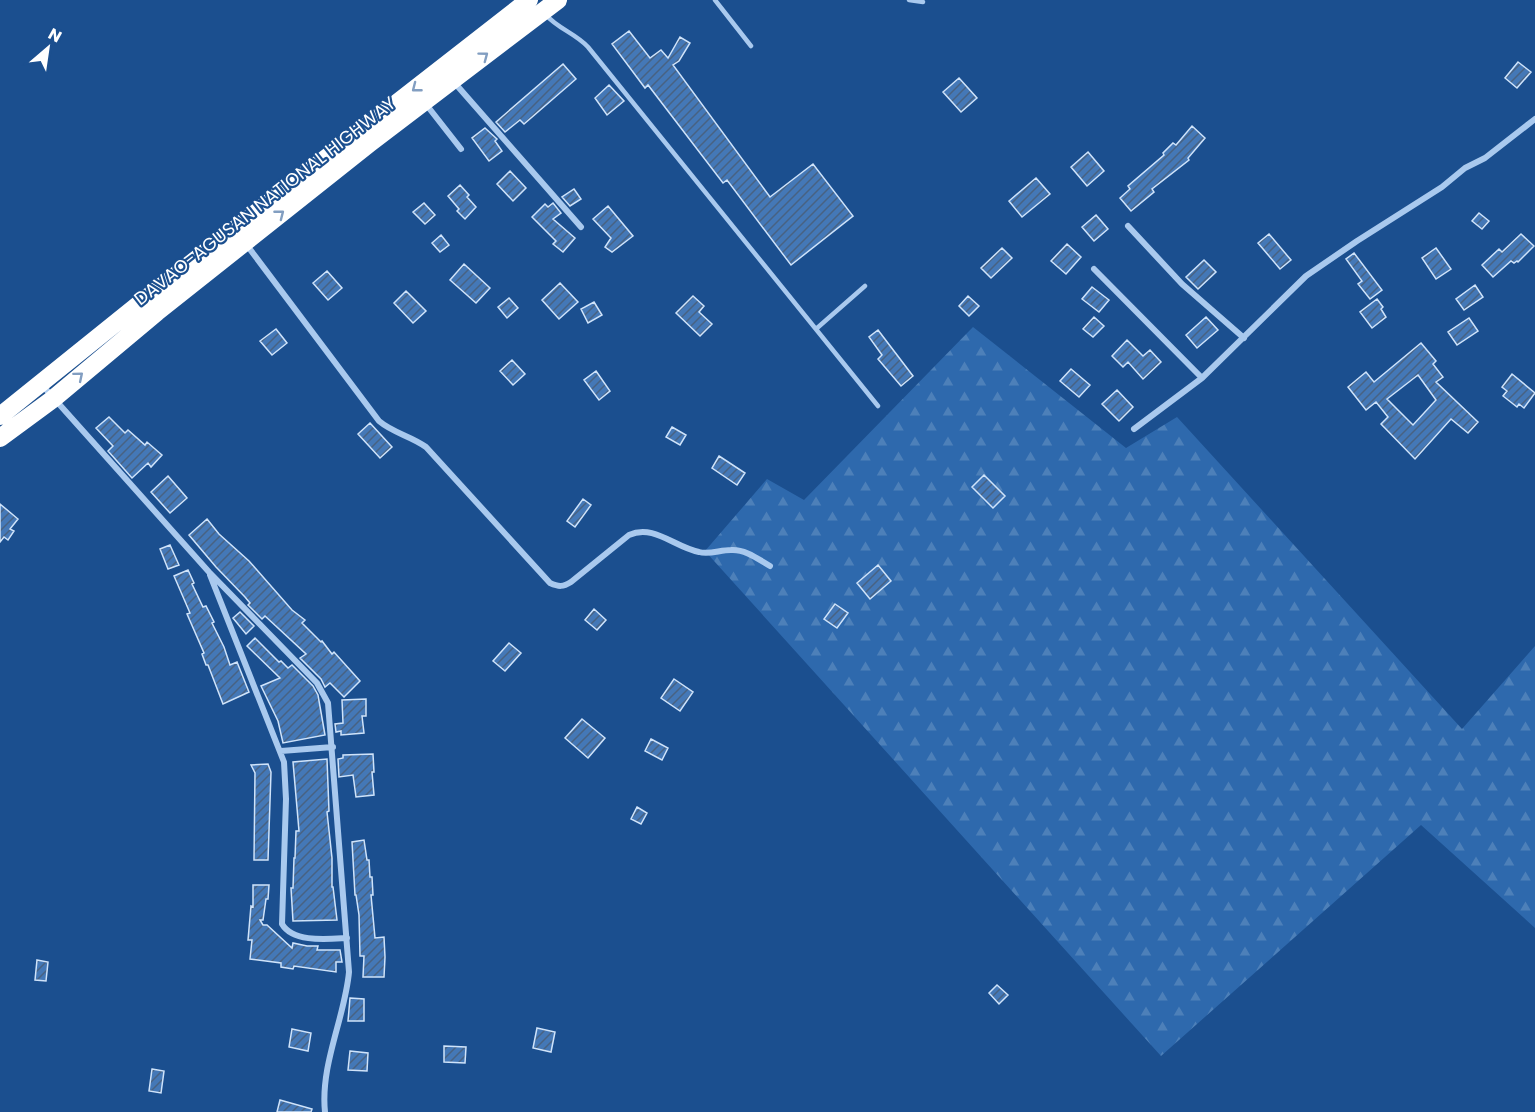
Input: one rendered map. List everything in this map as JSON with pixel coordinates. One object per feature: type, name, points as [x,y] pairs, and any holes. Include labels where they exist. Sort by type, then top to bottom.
[{"type":"highway","name":"DAVAO-AGUSAN NATIONAL HIGHWAY","points":[[0,438],[47,392],[157,312],[250,231],[537,6],[558,0]]},
{"type":"highway","name":"DAVAO-AGUSAN NATIONAL HIGHWAY","points":[[250,231],[453,80],[537,6]]},
{"type":"highway","name":"DAVAO-AGUSAN NATIONAL HIGHWAY","points":[[0,416],[47,392]]},
{"type":"street","points":[[453,80],[581,227]]},
{"type":"street","points":[[424,102],[461,149]]},
{"type":"street","points":[[1134,429],[1202,378],[1306,276],[1442,187],[1465,168],[1485,158],[1535,119]]},
{"type":"street","points":[[1128,226],[1182,284],[1244,338]]},
{"type":"street","points":[[250,231],[379,421],[426,447],[550,583],[558,587],[564,586],[629,535],[639,531],[650,531],[701,553],[733,550],[744,552],[770,566]]},
{"type":"street","points":[[1094,269],[1202,378]]},
{"type":"street","points":[[47,392],[209,572],[324,693],[331,714],[348,983],[334,1033],[324,1096],[325,1112]]},
{"type":"street","points":[[209,572],[234,639],[281,751],[286,777],[282,924],[289,932],[309,938],[346,938]]},
{"type":"street","points":[[281,751],[333,747]]},
{"type":"lane","points":[[716,0],[751,46]]},
{"type":"lane","points":[[909,0],[923,2]]},
{"type":"lane","points":[[537,6],[553,23],[578,37],[588,47],[878,406]]},
{"type":"lane","points":[[816,329],[864,286]]},
{"type":"green space","points":[[973,327],[1126,448],[1177,417],[1462,729],[1535,646],[1535,928],[1421,825],[1161,1056],[705,551],[767,479],[804,500]]},
{"type":"building","points":[[629,31],[650,58],[661,50],[668,58],[680,37],[690,43],[679,61],[673,65],[770,197],[813,164],[853,216],[791,265],[727,180],[723,183],[648,85],[645,88],[612,44]]},
{"type":"building","points":[[1518,62],[1531,72],[1517,88],[1505,78]]},
{"type":"building","points":[[563,64],[576,79],[524,124],[520,120],[505,132],[496,122]]},
{"type":"building","points":[[959,78],[977,98],[961,112],[943,92]]},
{"type":"building","points":[[609,85],[624,101],[607,115],[595,98]]},
{"type":"building","points":[[1192,126],[1205,138],[1188,158],[1189,160],[1152,189],[1154,192],[1131,211],[1120,198],[1130,189],[1128,186],[1164,155],[1163,153],[1173,143],[1176,145]]},
{"type":"building","points":[[485,128],[497,139],[495,141],[502,151],[489,161],[472,138]]},
{"type":"building","points":[[1088,152],[1104,171],[1087,186],[1071,167]]},
{"type":"building","points":[[510,171],[526,188],[513,201],[497,184]]},
{"type":"building","points":[[1036,178],[1050,194],[1022,217],[1009,201]]},
{"type":"building","points":[[460,185],[476,207],[465,219],[448,196]]},
{"type":"building","points":[[574,189],[581,199],[570,206],[562,197]]},
{"type":"building","points":[[424,203],[435,215],[425,224],[413,212]]},
{"type":"building","points":[[553,203],[561,213],[553,219],[575,238],[563,252],[553,244],[556,241],[532,217],[545,204],[548,207]]},
{"type":"building","points":[[608,206],[633,236],[612,252],[605,247],[611,238],[593,219]]},
{"type":"building","points":[[1479,213],[1489,221],[1482,229],[1472,221]]},
{"type":"building","points":[[1096,215],[1108,229],[1094,241],[1082,227]]},
{"type":"building","points":[[1269,234],[1291,260],[1280,269],[1258,243]]},
{"type":"building","points":[[1521,234],[1534,246],[1518,262],[1511,261],[1493,277],[1482,265],[1499,249],[1502,252]]},
{"type":"building","points":[[441,235],[449,245],[440,252],[432,243]]},
{"type":"building","points":[[1067,244],[1081,257],[1066,274],[1051,261]]},
{"type":"building","points":[[1002,248],[1012,258],[991,278],[981,268]]},
{"type":"building","points":[[1436,248],[1451,269],[1436,279],[1422,258]]},
{"type":"building","points":[[1354,253],[1382,290],[1370,299],[1358,284],[1362,281],[1346,259]]},
{"type":"building","points":[[1204,260],[1216,272],[1198,289],[1186,277]]},
{"type":"building","points":[[464,264],[490,288],[476,303],[450,280]]},
{"type":"building","points":[[327,271],[342,288],[328,300],[313,283]]},
{"type":"building","points":[[560,283],[578,302],[559,319],[542,300]]},
{"type":"building","points":[[1475,285],[1483,297],[1464,310],[1456,299]]},
{"type":"building","points":[[1092,287],[1109,300],[1099,312],[1082,299]]},
{"type":"building","points":[[406,291],[426,311],[413,323],[394,303]]},
{"type":"building","points":[[693,296],[704,306],[699,312],[712,324],[700,336],[676,313]]},
{"type":"building","points":[[968,296],[979,306],[969,316],[959,306]]},
{"type":"building","points":[[509,298],[518,308],[507,318],[498,307]]},
{"type":"building","points":[[1377,299],[1386,317],[1372,328],[1360,312]]},
{"type":"building","points":[[594,302],[602,315],[588,323],[581,309]]},
{"type":"building","points":[[1094,317],[1104,326],[1093,337],[1083,329]]},
{"type":"building","points":[[1206,317],[1218,330],[1197,348],[1186,335]]},
{"type":"building","points":[[1469,318],[1478,331],[1457,345],[1448,332]]},
{"type":"building","points":[[276,329],[287,343],[272,355],[260,341]]},
{"type":"building","points":[[878,330],[913,376],[901,386],[878,359],[882,355],[869,337]]},
{"type":"building","points":[[1127,340],[1143,356],[1150,350],[1161,362],[1143,379],[1128,362],[1123,367],[1112,356]]},
{"type":"building","points":[[1421,343],[1436,361],[1433,364],[1443,377],[1436,382],[1478,422],[1468,433],[1451,419],[1415,459],[1381,424],[1388,417],[1376,402],[1366,410],[1348,387],[1366,372],[1374,382]],"holes":[[[1418,375],[1436,400],[1413,425],[1387,399]]]},
{"type":"building","points":[[512,360],[525,374],[513,385],[500,371]]},
{"type":"building","points":[[1071,369],[1090,385],[1079,397],[1060,381]]},
{"type":"building","points":[[596,371],[610,391],[599,400],[584,380]]},
{"type":"building","points":[[1512,374],[1535,393],[1524,408],[1519,404],[1517,407],[1503,396],[1507,391],[1502,387]]},
{"type":"building","points":[[1117,390],[1133,407],[1119,421],[1102,404]]},
{"type":"building","points":[[109,417],[125,433],[128,430],[145,445],[147,442],[162,455],[151,467],[148,463],[132,478],[108,451],[113,446],[96,428]]},
{"type":"building","points":[[370,423],[392,447],[380,458],[358,434]]},
{"type":"building","points":[[672,427],[686,435],[680,445],[666,437]]},
{"type":"building","points":[[719,456],[745,473],[737,485],[712,468]]},
{"type":"building","points":[[984,475],[1005,496],[993,508],[972,487]]},
{"type":"building","points":[[168,476],[187,498],[170,513],[151,492]]},
{"type":"building","points":[[583,499],[591,505],[575,527],[567,521]]},
{"type":"building","points":[[0,504],[18,519],[10,529],[14,531],[8,540],[4,537],[0,542]]},
{"type":"building","points":[[207,519],[219,534],[249,561],[292,610],[305,620],[302,623],[322,641],[332,654],[334,652],[360,681],[344,697],[330,683],[325,687],[321,679],[300,658],[306,654],[265,616],[262,619],[248,605],[250,603],[245,597],[189,535]]},
{"type":"building","points":[[170,545],[179,565],[168,569],[160,549]]},
{"type":"building","points":[[878,565],[891,581],[870,599],[857,583]]},
{"type":"building","points":[[188,570],[203,607],[206,606],[214,622],[212,623],[230,665],[237,662],[249,692],[223,704],[208,665],[206,665],[202,654],[204,653],[187,614],[190,613],[174,576]]},
{"type":"building","points":[[835,604],[848,613],[837,628],[824,619]]},
{"type":"building","points":[[594,609],[606,620],[597,630],[585,620]]},
{"type":"building","points":[[240,612],[254,626],[246,634],[233,618]]},
{"type":"building","points":[[255,638],[279,662],[281,661],[288,668],[292,665],[313,686],[318,695],[325,735],[283,743],[278,721],[261,686],[280,678],[247,646]]},
{"type":"building","points":[[509,643],[521,653],[505,671],[493,661]]},
{"type":"building","points":[[674,679],[693,692],[680,711],[661,698]]},
{"type":"building","points":[[366,699],[366,716],[362,716],[364,733],[341,735],[341,731],[336,732],[335,724],[343,723],[342,700]]},
{"type":"building","points":[[582,719],[605,738],[588,758],[565,738]]},
{"type":"building","points":[[651,739],[668,748],[662,760],[645,751]]},
{"type":"building","points":[[373,754],[374,795],[356,797],[353,775],[339,777],[338,759],[343,758],[343,755]]},
{"type":"building","points":[[327,759],[329,811],[327,812],[332,858],[332,887],[337,920],[293,921],[291,888],[293,888],[296,831],[299,831],[293,762]]},
{"type":"building","points":[[268,764],[271,772],[268,860],[254,860],[255,773],[251,765]]},
{"type":"building","points":[[637,807],[647,813],[641,824],[631,819]]},
{"type":"building","points":[[364,840],[370,877],[372,877],[373,895],[371,895],[375,938],[384,937],[384,977],[363,977],[364,956],[360,956],[359,915],[355,895],[352,842]]},
{"type":"building","points":[[253,885],[269,885],[263,920],[260,920],[263,925],[267,925],[292,948],[293,943],[318,946],[317,950],[340,950],[342,962],[336,962],[336,972],[294,966],[293,969],[281,967],[281,963],[250,959],[252,940],[248,940],[251,906],[253,907]]},
{"type":"building","points":[[37,960],[48,962],[46,981],[35,980]]},
{"type":"building","points":[[997,985],[1008,995],[999,1004],[989,993]]},
{"type":"building","points":[[350,998],[364,999],[364,1021],[348,1021]]},
{"type":"building","points":[[537,1028],[555,1032],[551,1052],[533,1048]]},
{"type":"building","points":[[292,1029],[311,1033],[308,1051],[289,1047]]},
{"type":"building","points":[[444,1046],[466,1047],[465,1063],[444,1062]]},
{"type":"building","points":[[350,1051],[368,1053],[367,1071],[348,1070]]},
{"type":"building","points":[[152,1069],[164,1071],[161,1093],[149,1091]]},
{"type":"building","points":[[280,1100],[312,1109],[311,1112],[277,1112]]}]
